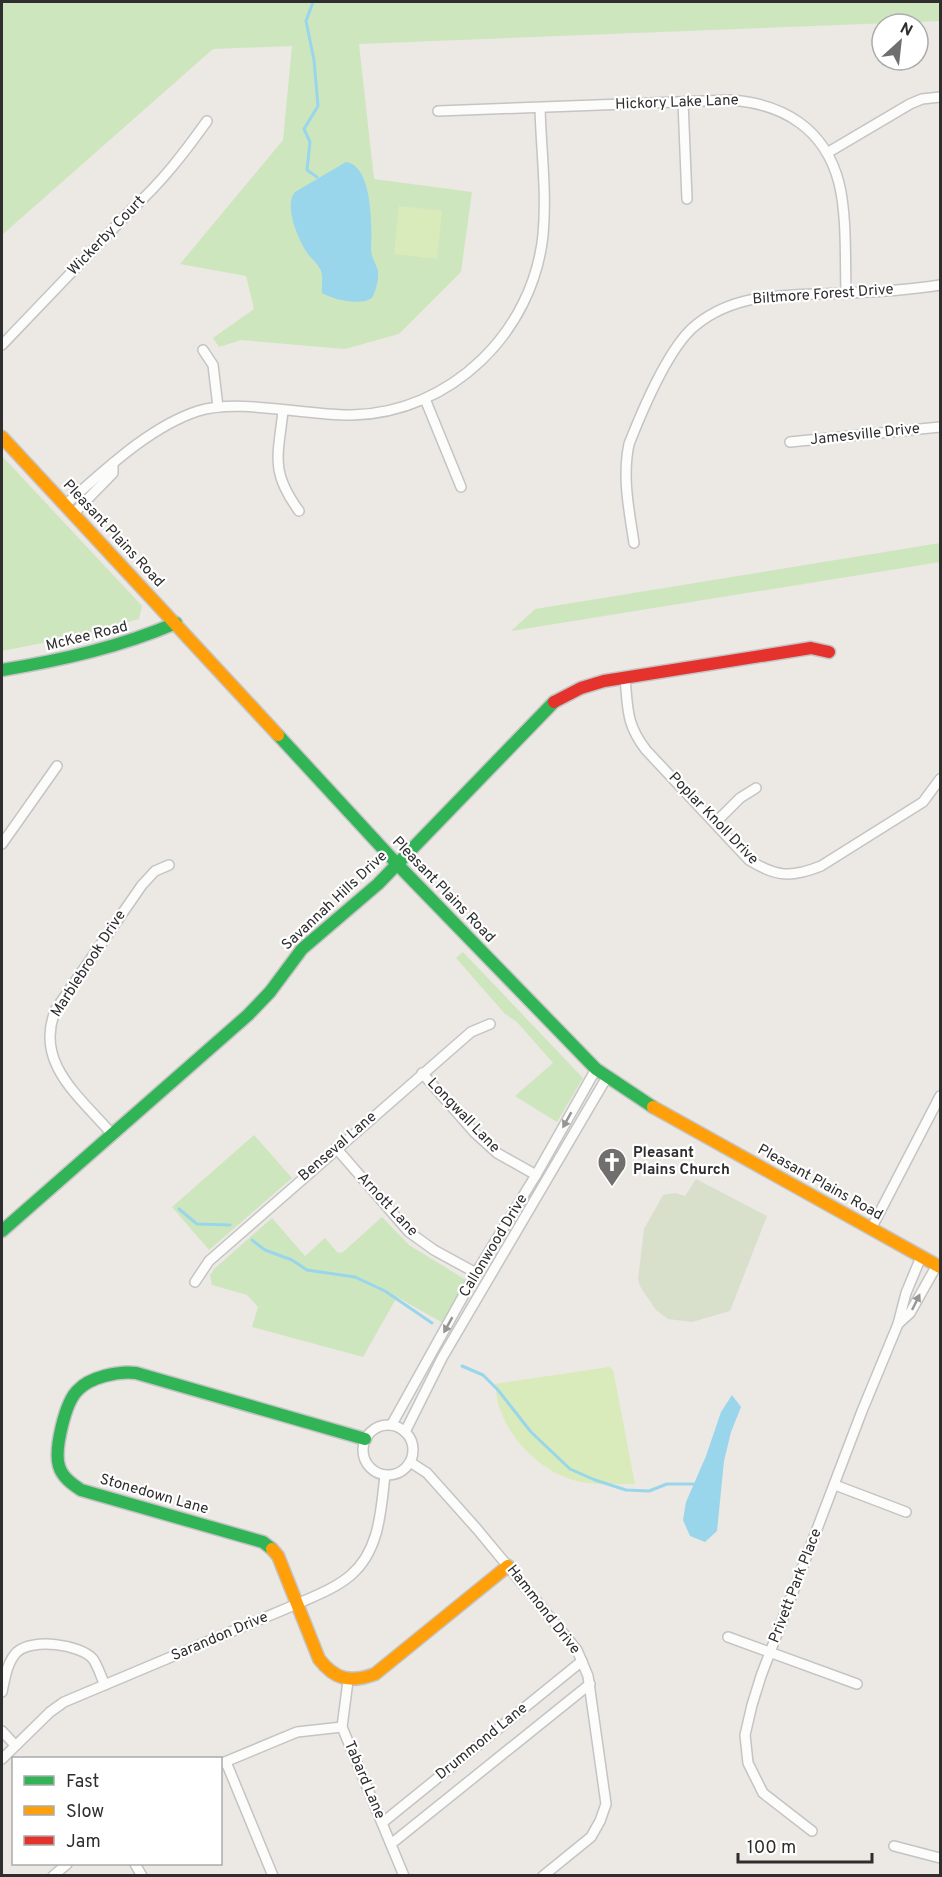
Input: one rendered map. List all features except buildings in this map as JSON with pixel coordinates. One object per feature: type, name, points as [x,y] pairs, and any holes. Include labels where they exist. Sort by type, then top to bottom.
[{"type":"street","points":[[827,153],[910,104],[922,99],[940,97]]},
{"type":"street","name":"Hickory Lake Lane","points":[[438,111],[731,100],[755,102],[776,109],[807,128],[827,153],[837,176],[842,200],[846,293]]},
{"type":"street","points":[[683,102],[687,199]]},
{"type":"street","points":[[69,509],[113,473],[113,463],[163,426],[199,411],[218,407],[353,415],[380,413],[434,395],[474,369],[488,355],[512,323],[530,290],[536,271],[543,235],[544,210],[540,108]]},
{"type":"street","name":"Wickerby Court","points":[[2,345],[167,175],[207,121]]},
{"type":"street","name":"Biltmore Forest Drive","points":[[634,543],[627,488],[626,457],[629,444],[667,362],[695,325],[715,312],[741,301],[775,296],[905,290],[940,285]]},
{"type":"street","points":[[203,350],[213,365],[218,407]]},
{"type":"street","points":[[424,399],[461,487]]},
{"type":"street","points":[[283,411],[278,472],[287,494],[299,511]]},
{"type":"street","name":"Jamesville Drive","points":[[790,442],[940,427]]},
{"type":"street","name":"Pleasant Plains Road","points":[[2,437],[397,864],[596,1069],[655,1108],[939,1266]]},
{"type":"street","name":"McKee Road","points":[[2,670],[97,652],[150,635],[176,623]]},
{"type":"street","name":"Savannah Hills Drive","points":[[3,1228],[248,1015],[270,992],[302,949],[378,884],[554,702],[581,688],[625,678],[811,648],[829,652]]},
{"type":"street","name":"Poplar Knoll Drive","points":[[625,678],[628,714],[634,735],[748,860],[766,871],[788,875],[821,866],[923,802],[940,779]]},
{"type":"street","points":[[2,844],[57,766]]},
{"type":"street","points":[[715,823],[740,798],[756,788]]},
{"type":"street","name":"Marblebrook Drive","points":[[111,1133],[61,1075],[53,1060],[49,1045],[51,1019],[142,885],[155,871],[169,865]]},
{"type":"street","name":"Benseval Lane","points":[[195,1282],[209,1261],[336,1148],[471,1032],[490,1024]]},
{"type":"street","name":"Callonwood Drive","points":[[392,1424],[476,1273],[536,1175],[596,1069]]},
{"type":"street","name":"Longwall Lane","points":[[423,1073],[476,1133],[497,1153],[536,1175]]},
{"type":"street","name":"Callonwood Drive","points":[[405,1432],[442,1358],[607,1077]]},
{"type":"street","points":[[871,1229],[940,1096]]},
{"type":"street","name":"Arnott Lane","points":[[336,1148],[409,1232],[434,1250],[476,1273]]},
{"type":"street","name":"Privett Park Place","points":[[812,1831],[763,1793],[748,1763],[745,1735],[752,1705],[771,1652],[862,1411],[898,1324],[906,1293],[921,1257]]},
{"type":"street","name":"Privett Park Place","points":[[898,1324],[910,1313],[939,1266]]},
{"type":"street","name":"Stonedown Lane","points":[[348,1681],[327,1670],[319,1659],[278,1556],[272,1548],[263,1542],[81,1490],[71,1484],[59,1465],[57,1455],[69,1403],[77,1390],[93,1382],[127,1373],[145,1375],[365,1439]]},
{"type":"street","points":[[392,1424],[405,1432],[411,1439],[413,1447],[410,1462],[399,1472],[385,1475],[371,1468],[363,1454],[365,1439],[376,1427],[392,1424]]},
{"type":"street","name":"Hammond Drive","points":[[410,1462],[427,1473],[508,1566],[577,1650],[588,1676],[606,1804],[591,1837],[543,1875]]},
{"type":"street","name":"Sarandon Drive","points":[[2,1759],[50,1712],[64,1702],[297,1604],[352,1575],[375,1540],[385,1475]]},
{"type":"street","points":[[835,1485],[906,1512]]},
{"type":"street","points":[[348,1681],[364,1679],[375,1674],[508,1566]]},
{"type":"street","points":[[728,1637],[857,1684]]},
{"type":"street","points":[[2,1692],[9,1663],[18,1652],[28,1646],[39,1644],[74,1648],[86,1654],[93,1660],[105,1685]]},
{"type":"street","name":"Drummond Lane","points":[[382,1822],[582,1661]]},
{"type":"street","name":"Tabard Lane","points":[[348,1681],[342,1727],[404,1875]]},
{"type":"street","name":"Drummond Lane","points":[[391,1844],[590,1684]]},
{"type":"street","points":[[273,1875],[223,1763],[297,1732],[342,1727]]},
{"type":"street","points":[[2,1731],[15,1745]]},
{"type":"street","points":[[894,1846],[940,1857]]},
{"type":"street","points":[[53,1875],[65,1865]]},
{"type":"green space","points":[[2,2],[940,2],[940,21],[930,21],[930,12],[870,12],[870,24],[359,44],[374,179],[472,192],[461,272],[399,334],[345,349],[241,340],[219,347],[213,338],[254,309],[246,276],[180,264],[283,140],[292,46],[213,49],[2,235]]},
{"type":"green space","points":[[399,206],[442,211],[437,259],[394,254]]},
{"type":"green space","points":[[2,456],[142,606],[139,619],[73,637],[2,651]]},
{"type":"green space","points":[[940,543],[940,562],[511,631],[535,609]]},
{"type":"green space","points":[[463,952],[583,1078],[557,1122],[515,1096],[553,1063],[517,1022],[505,1014],[456,958]]},
{"type":"green space","points":[[254,1135],[292,1178],[209,1250],[172,1207]]},
{"type":"green space","points":[[696,1179],[767,1216],[730,1311],[692,1322],[668,1319],[656,1310],[638,1280],[644,1229],[663,1195],[675,1193],[685,1196]]},
{"type":"green space","points":[[382,1217],[409,1245],[466,1280],[443,1323],[397,1297],[363,1357],[252,1327],[258,1307],[247,1295],[212,1285],[210,1275],[214,1269],[272,1218],[305,1256],[325,1238],[338,1253],[343,1252]]},
{"type":"green space","points":[[609,1367],[613,1370],[635,1484],[588,1483],[560,1475],[547,1468],[524,1449],[515,1437],[507,1425],[498,1402],[495,1384]]},
{"type":"water","points":[[346,162],[355,166],[366,186],[371,213],[371,252],[378,271],[377,285],[372,298],[361,302],[340,300],[322,293],[321,272],[300,241],[291,214],[292,198],[295,192]]},
{"type":"water","points":[[732,1395],[741,1407],[731,1432],[724,1461],[717,1531],[705,1542],[690,1536],[683,1520],[686,1502],[706,1456],[721,1412]]},
{"type":"waterway","points":[[313,2],[306,21],[314,60],[318,106],[304,129],[310,142],[307,170],[317,177]]},
{"type":"waterway","points":[[179,1209],[197,1224],[230,1225]]},
{"type":"waterway","points":[[252,1240],[265,1250],[292,1260],[307,1270],[355,1277],[385,1291],[432,1323]]},
{"type":"waterway","points":[[462,1366],[483,1375],[498,1390],[531,1432],[570,1469],[626,1490],[649,1491],[667,1484],[693,1484]]},
{"type":"traffic: fast","points":[[2,670],[90,652],[155,632],[176,623]]},
{"type":"traffic: fast","points":[[2,1231],[248,1015],[270,992],[302,949],[378,884],[554,702]]},
{"type":"traffic: fast","points":[[278,735],[397,864],[596,1069],[653,1107]]},
{"type":"traffic: fast","points":[[272,1549],[263,1542],[81,1490],[71,1483],[60,1470],[58,1449],[65,1415],[73,1396],[83,1385],[105,1376],[136,1373],[365,1439]]},
{"type":"traffic: slow","points":[[2,437],[278,735]]},
{"type":"traffic: slow","points":[[653,1107],[940,1267]]},
{"type":"traffic: slow","points":[[272,1549],[278,1556],[319,1659],[337,1675],[351,1679],[375,1674],[508,1566]]},
{"type":"traffic: jam","points":[[554,702],[581,688],[604,681],[811,648],[829,652]]},
{"type":"place","name":"Pleasant Plains Church","points":[[612,1188]]}]
